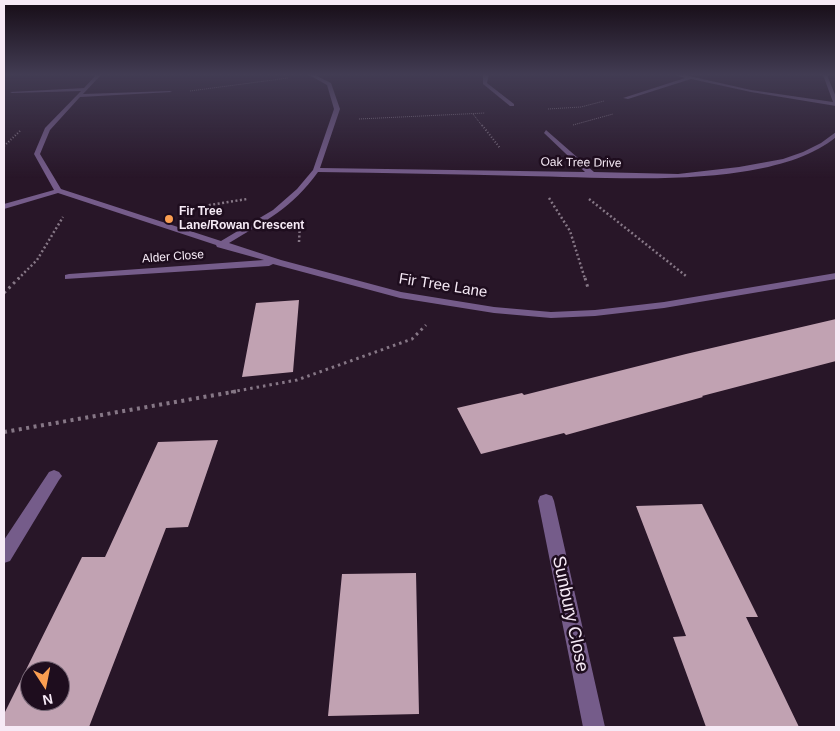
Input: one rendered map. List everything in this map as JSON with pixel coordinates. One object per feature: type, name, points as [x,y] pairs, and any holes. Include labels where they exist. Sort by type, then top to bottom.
[{"type":"street","points":[[4,207],[58,191],[37,154],[47,129],[66,109]]},
{"type":"street","points":[[220,244],[276,212],[300,191],[316,170],[337,109]]},
{"type":"street","points":[[546,132],[591,174]]},
{"type":"street","name":"Oak Tree Drive","points":[[316,170],[678,176],[730,171],[800,156],[831,140],[836,134]]},
{"type":"street","name":"Fir Tree Lane","points":[[58,191],[299,268],[400,295],[494,310],[551,315],[595,313],[664,305],[836,276]]},
{"type":"street","name":"Alder Close","points":[[69,277],[278,262]]},
{"type":"street","points":[[4,555],[54,476]]},
{"type":"street","name":"Sunbury Close","points":[[546,501],[594,727]]},
{"type":"path","points":[[472,114],[518,173]]},
{"type":"path","points":[[533,173],[570,231],[595,313]]},
{"type":"path","points":[[557,174],[712,297]]},
{"type":"path","points":[[299,268],[300,191]]},
{"type":"path","points":[[4,292],[37,260],[75,196]]},
{"type":"path","points":[[183,209],[252,199]]},
{"type":"path","points":[[4,432],[298,380],[412,339],[447,302]]},
{"type":"building","points":[[299,300],[293,372],[242,377],[256,303]]},
{"type":"building","points":[[836,319],[836,361],[702,396],[566,435],[564,433],[481,454],[457,408],[522,393],[524,395]]},
{"type":"building","points":[[218,440],[188,527],[166,528],[89,727],[4,727],[4,714],[20,682],[20,711],[70,711],[70,661],[30,661],[82,557],[105,557],[158,442]]},
{"type":"building","points":[[702,504],[758,617],[746,617],[799,727],[706,727],[673,637],[686,636],[636,506]]},
{"type":"building","points":[[416,573],[419,714],[328,716],[342,574]]},
{"type":"place","name":"Fir Tree Lane/Rowan Crescent","points":[[169,219]]}]
